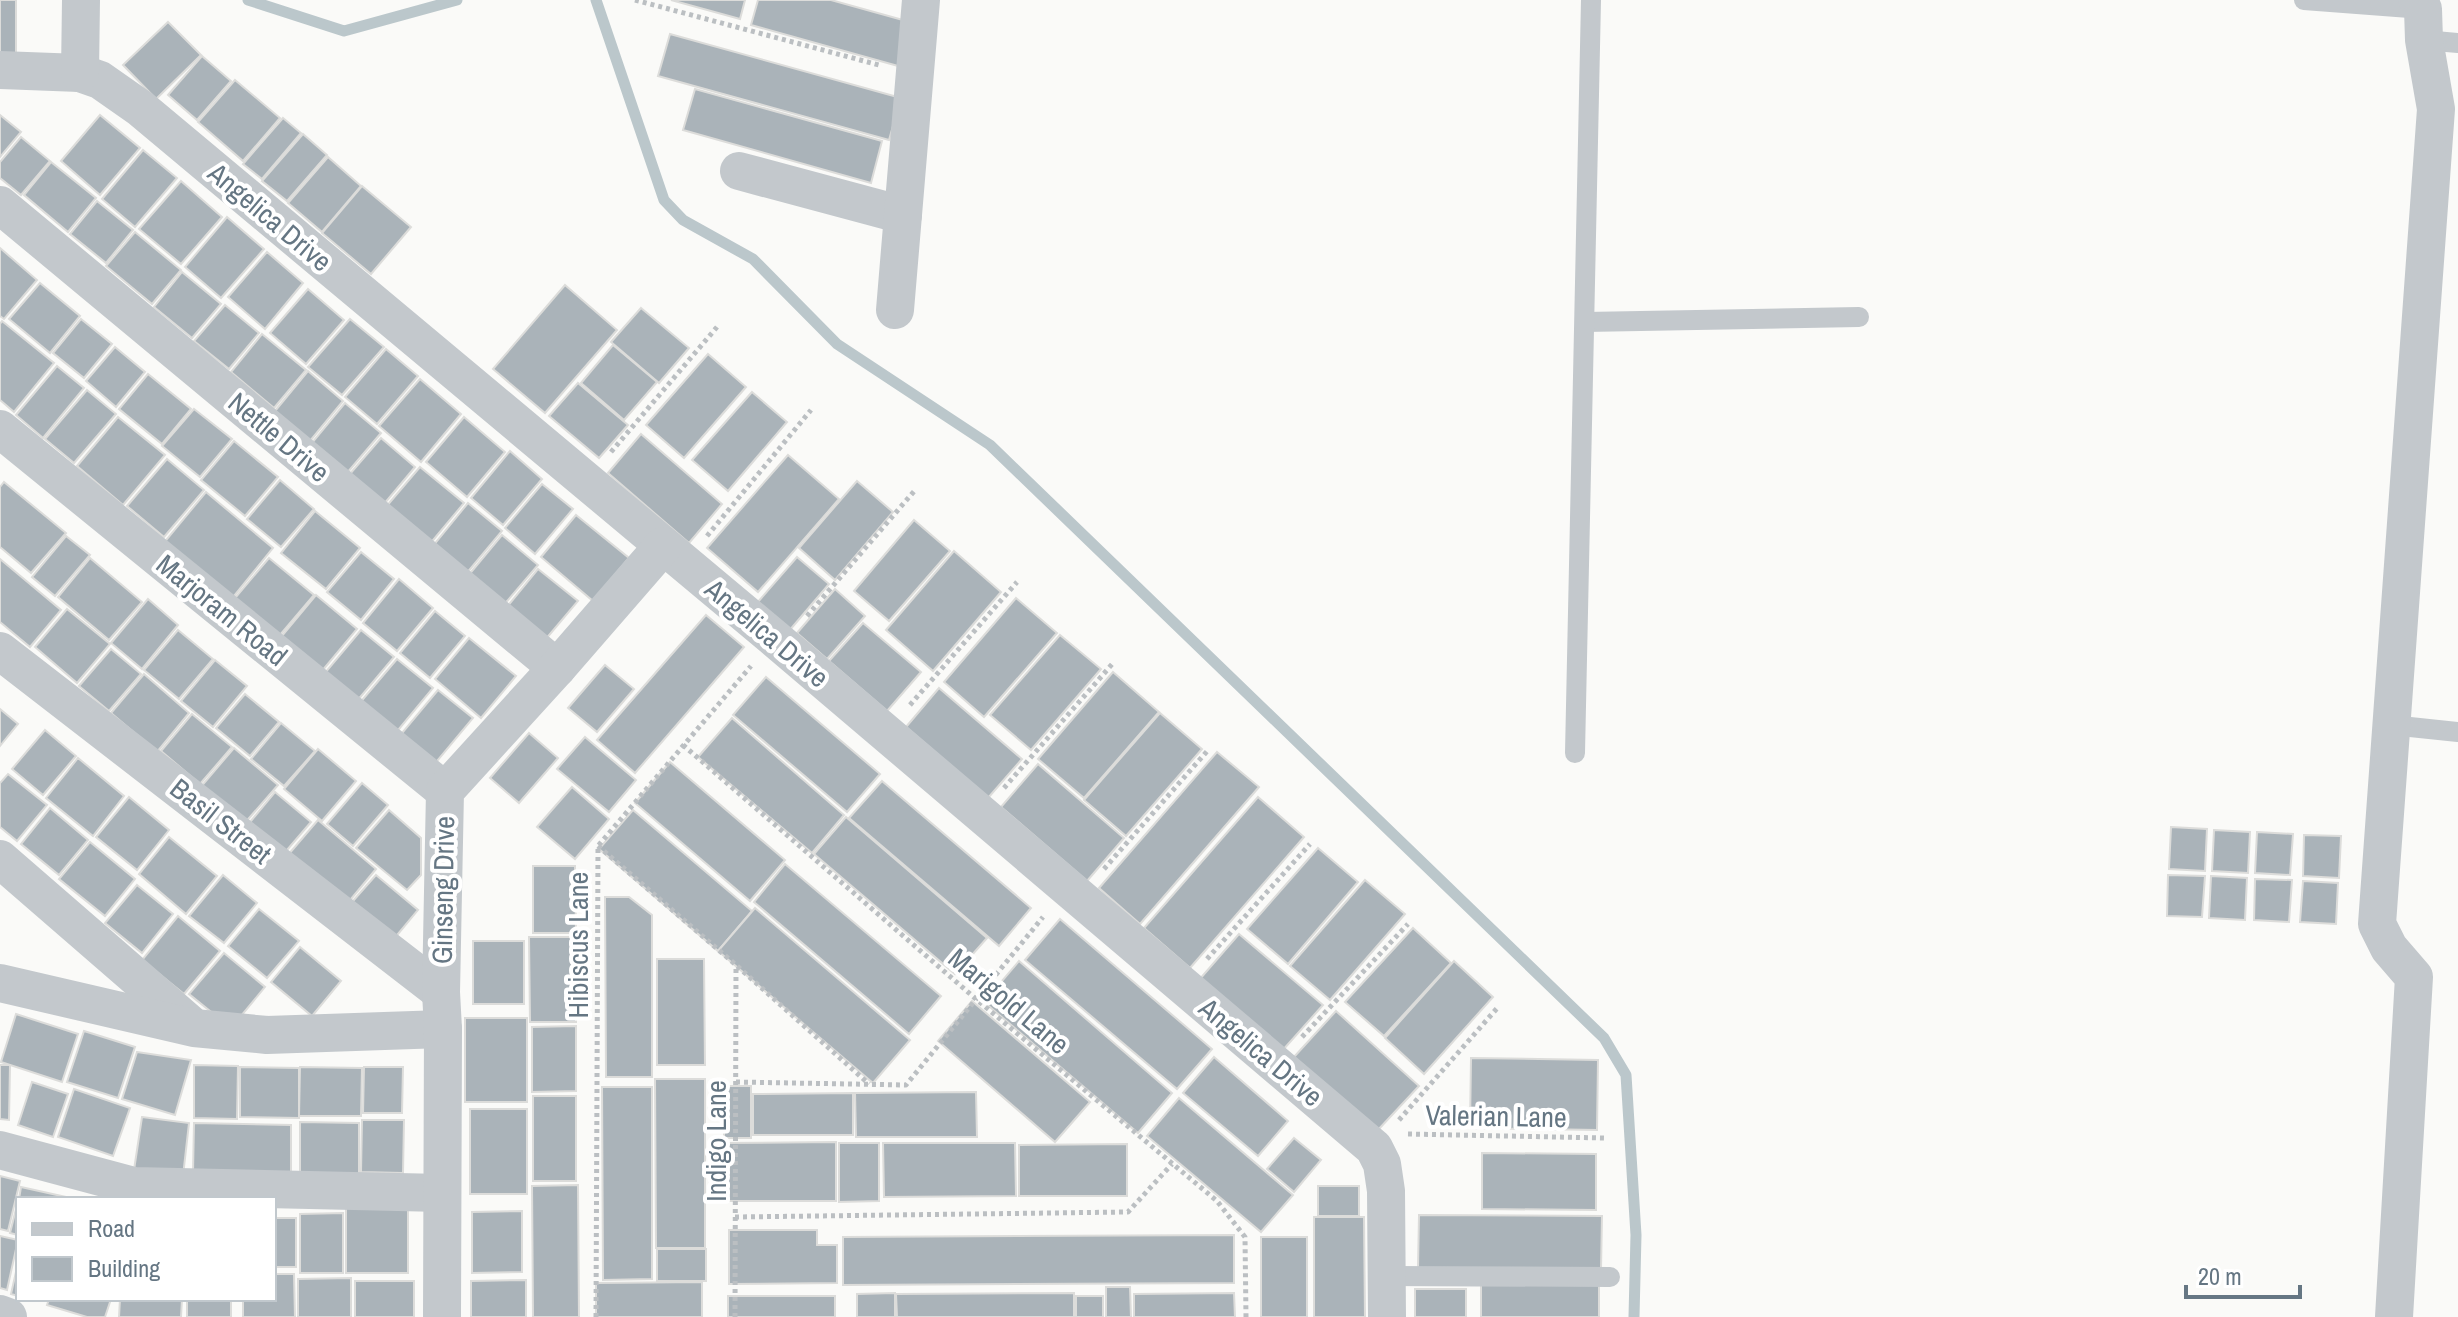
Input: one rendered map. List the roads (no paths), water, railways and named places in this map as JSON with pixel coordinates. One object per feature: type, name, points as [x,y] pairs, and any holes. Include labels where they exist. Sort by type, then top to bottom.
[{"type":"street","points":[[80,73],[81,0]]},
{"type":"street","points":[[895,310],[921,0]]},
{"type":"street","points":[[2394,1317],[2414,977],[2389,948],[2377,924],[2436,109],[2430,18]]},
{"type":"street","name":"Angelica Drive","points":[[0,70],[80,73],[100,80],[140,108],[778,641],[1275,1065],[1381,1141],[1385,1176],[1386,1276]]},
{"type":"street","points":[[739,171],[903,215]]},
{"type":"street","name":"Nettle Drive","points":[[0,205],[557,668]]},
{"type":"street","name":"Marjoram Road","points":[[0,429],[445,791]]},
{"type":"street","name":"Ginseng Drive","points":[[442,1317],[441,992],[445,791],[557,668],[674,555]]},
{"type":"street","name":"Basil Street","points":[[0,651],[441,992]]},
{"type":"street","points":[[0,859],[194,1028]]},
{"type":"street","points":[[0,983],[194,1028],[267,1035],[443,1029]]},
{"type":"street","points":[[0,1150],[134,1186],[442,1193]]},
{"type":"street","points":[[1386,1276],[1387,1317]]},
{"type":"street","points":[[0,1314],[8,1317]]},
{"type":"lane","points":[[1575,753],[1591,0]]},
{"type":"lane","points":[[2304,0],[2430,18]]},
{"type":"lane","points":[[1585,322],[1859,317]]},
{"type":"lane","points":[[2391,725],[2458,732]]},
{"type":"lane","points":[[1386,1276],[1610,1277]]},
{"type":"waterway","points":[[248,0],[344,31],[457,0]]},
{"type":"waterway","points":[[596,0],[664,200],[683,220],[753,259],[837,344],[990,445],[1604,1038],[1626,1075],[1636,1235],[1634,1317]]}]
